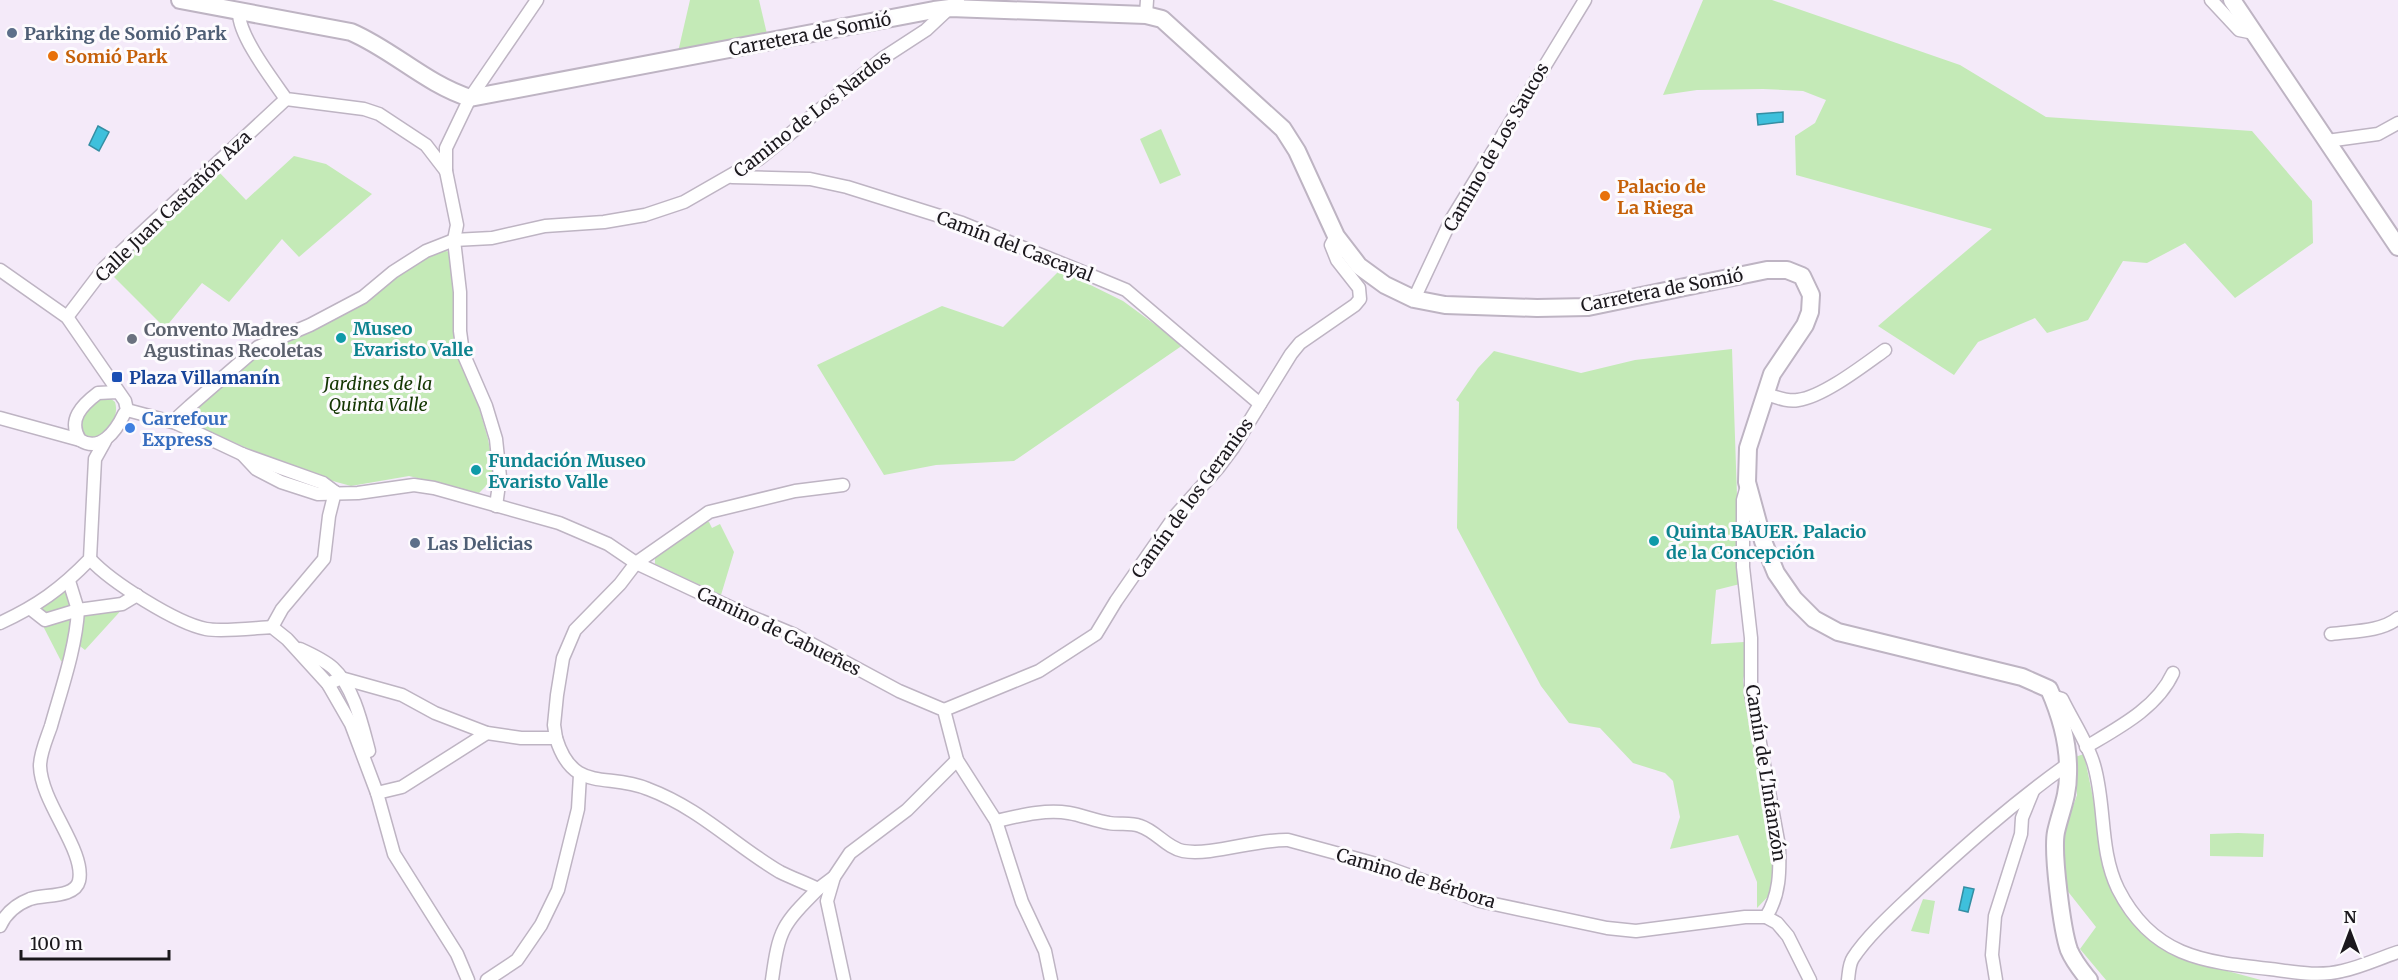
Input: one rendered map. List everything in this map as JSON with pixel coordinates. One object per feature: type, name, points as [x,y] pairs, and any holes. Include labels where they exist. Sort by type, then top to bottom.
[{"type":"street","points":[[180,0],[351,32],[374,42],[449,92],[470,98]]},
{"type":"street","points":[[496,506],[501,477],[496,440],[486,406],[462,353],[460,292],[454,240],[457,225],[446,171],[446,148],[470,98],[537,0]]},
{"type":"street","name":"Camino de Los Saucos","points":[[1414,298],[1451,220],[1584,0]]},
{"type":"street","points":[[2211,0],[2239,30],[2254,33]]},
{"type":"street","points":[[2232,0],[2398,247]]},
{"type":"street","name":"Carretera de Somió","points":[[470,98],[954,4],[1147,8],[1283,129],[1297,151],[1336,236],[1359,266],[1384,285],[1414,298],[1445,305],[1588,307],[1767,270],[1787,270],[1802,276],[1811,295],[1810,312],[1805,325],[1772,374],[1748,448],[1748,482],[1763,541],[1776,573],[1794,599],[1814,619],[1838,632],[2022,677],[2049,689],[2052,696]]},
{"type":"street","name":"Camino de Los Nardos","points":[[177,423],[179,416],[258,347],[310,325],[363,297],[393,272],[426,251],[454,240],[492,238],[545,226],[604,222],[645,215],[684,202],[732,177],[759,159],[883,58],[926,30],[954,4]]},
{"type":"street","points":[[239,12],[238,21],[261,64],[286,99],[364,109],[379,114],[426,145],[446,171]]},
{"type":"street","name":"Calle Juan Castañón Aza","points":[[67,317],[105,267],[286,99]]},
{"type":"street","points":[[2327,141],[2378,134],[2398,123]]},
{"type":"street","points":[[426,145],[444,139],[454,131]]},
{"type":"street","name":"Camín del Cascayal","points":[[732,177],[810,179],[847,187],[962,223],[1073,268],[1126,291],[1260,404]]},
{"type":"street","name":"Camín de los Geranios","points":[[944,710],[1039,671],[1096,634],[1175,516],[1233,448],[1300,343],[1355,306],[1360,298],[1359,288],[1337,260],[1331,245],[1336,236]]},
{"type":"street","points":[[0,270],[67,317],[125,401],[127,410],[95,459]]},
{"type":"street","points":[[1766,394],[1800,400],[1837,384],[1885,350]]},
{"type":"street","points":[[98,361],[98,393]]},
{"type":"street","points":[[0,623],[32,609],[69,581],[90,559],[95,459],[92,449],[75,432],[76,417],[82,406],[98,393],[117,392]]},
{"type":"street","name":"Camino de Cabueñes","points":[[127,410],[177,423],[242,454],[256,469],[281,482],[318,494],[358,493],[414,485],[434,488],[559,523],[608,544],[636,563],[795,635],[899,691],[944,710]]},
{"type":"street","points":[[60,436],[63,425],[76,417]]},
{"type":"street","points":[[0,418],[83,442],[96,444],[105,441]]},
{"type":"street","name":"Camín de L'Infanzón","points":[[1748,482],[1743,500],[1743,567],[1751,638],[1751,694],[1779,846],[1780,871],[1776,894],[1766,917]]},
{"type":"street","points":[[818,889],[780,872],[697,812],[647,788],[580,775],[568,765],[560,752],[556,738],[556,705],[563,658],[575,630],[620,584],[636,563],[709,512],[795,491],[843,485]]},
{"type":"street","points":[[272,627],[282,609],[324,559],[329,516],[335,492]]},
{"type":"street","points":[[90,559],[104,574],[178,618],[207,629],[272,627],[294,647],[327,684],[351,724],[377,793],[394,854],[457,954],[468,980]]},
{"type":"street","points":[[0,926],[18,905],[31,899],[71,891],[79,883],[80,867],[62,822],[52,808],[42,784],[40,763],[74,642],[78,610],[69,581]]},
{"type":"street","points":[[32,609],[45,620],[78,610],[122,604],[137,595]]},
{"type":"street","points":[[2331,634],[2376,628],[2392,623],[2398,618]]},
{"type":"street","points":[[294,647],[322,660],[341,678],[364,733],[370,756],[368,767]]},
{"type":"street","points":[[2086,747],[2131,720],[2168,684],[2173,673]]},
{"type":"street","points":[[327,684],[341,678],[402,694],[435,713],[487,733],[521,738],[556,738]]},
{"type":"street","points":[[2052,696],[2062,699],[2094,763],[2102,803],[2105,853],[2118,889],[2144,929],[2180,953],[2225,965],[2314,975],[2343,971],[2398,952]]},
{"type":"street","points":[[2052,696],[2058,709],[2068,764],[2065,807],[2056,832],[2054,855],[2068,946],[2076,965],[2089,980]]},
{"type":"street","points":[[944,710],[957,760],[996,821],[1022,902],[1045,951],[1051,980]]},
{"type":"street","points":[[377,793],[402,787],[487,733]]},
{"type":"street","points":[[844,980],[827,901],[834,877],[850,853],[907,810],[957,760]]},
{"type":"street","points":[[1848,980],[1851,960],[1898,908],[1974,837],[2068,764]]},
{"type":"street","points":[[487,980],[517,960],[541,925],[558,890],[578,809],[580,775]]},
{"type":"street","points":[[1996,980],[1992,955],[1995,916],[2021,834],[2022,818],[2035,788]]},
{"type":"street","name":"Camino de Bérbora","points":[[996,821],[1041,812],[1069,813],[1111,824],[1138,825],[1149,829],[1173,848],[1197,852],[1273,840],[1288,840],[1380,865],[1480,901],[1607,928],[1636,931],[1745,917],[1766,917]]},
{"type":"street","points":[[772,980],[780,934],[790,916],[834,877]]},
{"type":"street","points":[[1766,917],[1778,923],[1788,936],[1810,980]]},
{"type":"green space","points":[[690,0],[759,0],[767,34],[678,52]]},
{"type":"green space","points":[[1703,0],[1772,0],[1960,65],[2046,117],[2252,131],[2312,201],[2313,243],[2235,298],[2185,243],[2147,263],[2123,261],[2088,320],[2047,333],[2035,318],[1978,342],[1954,375],[1878,326],[1992,229],[1796,175],[1795,136],[1815,123],[1826,100],[1803,91],[1763,89],[1697,90],[1663,95]]},
{"type":"green space","points":[[1161,129],[1181,175],[1160,184],[1140,139]]},
{"type":"green space","points":[[294,156],[326,164],[372,194],[299,257],[282,239],[229,302],[202,283],[165,328],[114,277],[118,273],[112,267],[217,170],[246,200]]},
{"type":"green space","name":"Jardines de la Quinta Valle","points":[[440,250],[451,252],[455,279],[456,348],[461,366],[476,397],[488,439],[495,477],[479,493],[409,476],[351,486],[311,475],[189,423],[188,415],[265,350],[366,303],[368,297],[416,263]]},
{"type":"green space","points":[[1060,270],[1123,301],[1183,345],[1014,461],[936,465],[884,475],[817,365],[942,306],[1003,327]]},
{"type":"green space","points":[[1732,349],[1740,584],[1716,590],[1711,644],[1744,642],[1743,680],[1762,791],[1766,833],[1786,851],[1783,881],[1757,908],[1757,882],[1738,835],[1670,849],[1680,817],[1673,781],[1665,773],[1633,763],[1600,728],[1569,723],[1541,686],[1457,528],[1459,402],[1456,400],[1478,368],[1494,351],[1581,373],[1635,360]]},
{"type":"green space","points":[[101,398],[110,398],[115,402],[114,419],[108,428],[94,439],[84,437],[82,418]]},
{"type":"green space","points":[[703,520],[709,522],[712,528],[720,524],[734,552],[721,595],[655,564],[655,557]]},
{"type":"green space","points":[[70,589],[75,607],[46,617],[35,610],[62,590]]},
{"type":"green space","points":[[125,606],[85,650],[76,643],[82,622],[90,612]]},
{"type":"green space","points":[[76,617],[65,663],[61,661],[42,624]]},
{"type":"green space","points":[[2084,754],[2110,881],[2141,933],[2179,958],[2261,980],[2106,980],[2080,949],[2096,927],[2066,889],[2063,834],[2077,795],[2072,758]]},
{"type":"green space","points":[[2210,834],[2264,834],[2263,857],[2210,856]]},
{"type":"green space","points":[[1923,899],[1935,901],[1929,934],[1911,931]]},
{"type":"water","points":[[1783,112],[1783,122],[1758,125],[1757,114]]},
{"type":"water","points":[[98,126],[109,132],[99,151],[89,145]]},
{"type":"water","points":[[1964,887],[1974,889],[1968,912],[1959,910]]},
{"type":"place","name":"Parking de Somió Park","points":[[12,33]]},
{"type":"place","name":"Somió Park","points":[[53,56]]},
{"type":"place","name":"Palacio de La Riega","points":[[1605,196]]},
{"type":"place","name":"Museo Evaristo Valle","points":[[341,338]]},
{"type":"place","name":"Convento Madres Agustinas Recoletas","points":[[132,339]]},
{"type":"place","name":"Plaza Villamanín","points":[[117,377]]},
{"type":"place","name":"Carrefour Express","points":[[130,428]]},
{"type":"place","name":"Fundación Museo Evaristo Valle","points":[[476,470]]},
{"type":"place","name":"Quinta BAUER. Palacio de la Concepción","points":[[1654,541]]},
{"type":"place","name":"Las Delicias","points":[[415,543]]}]
